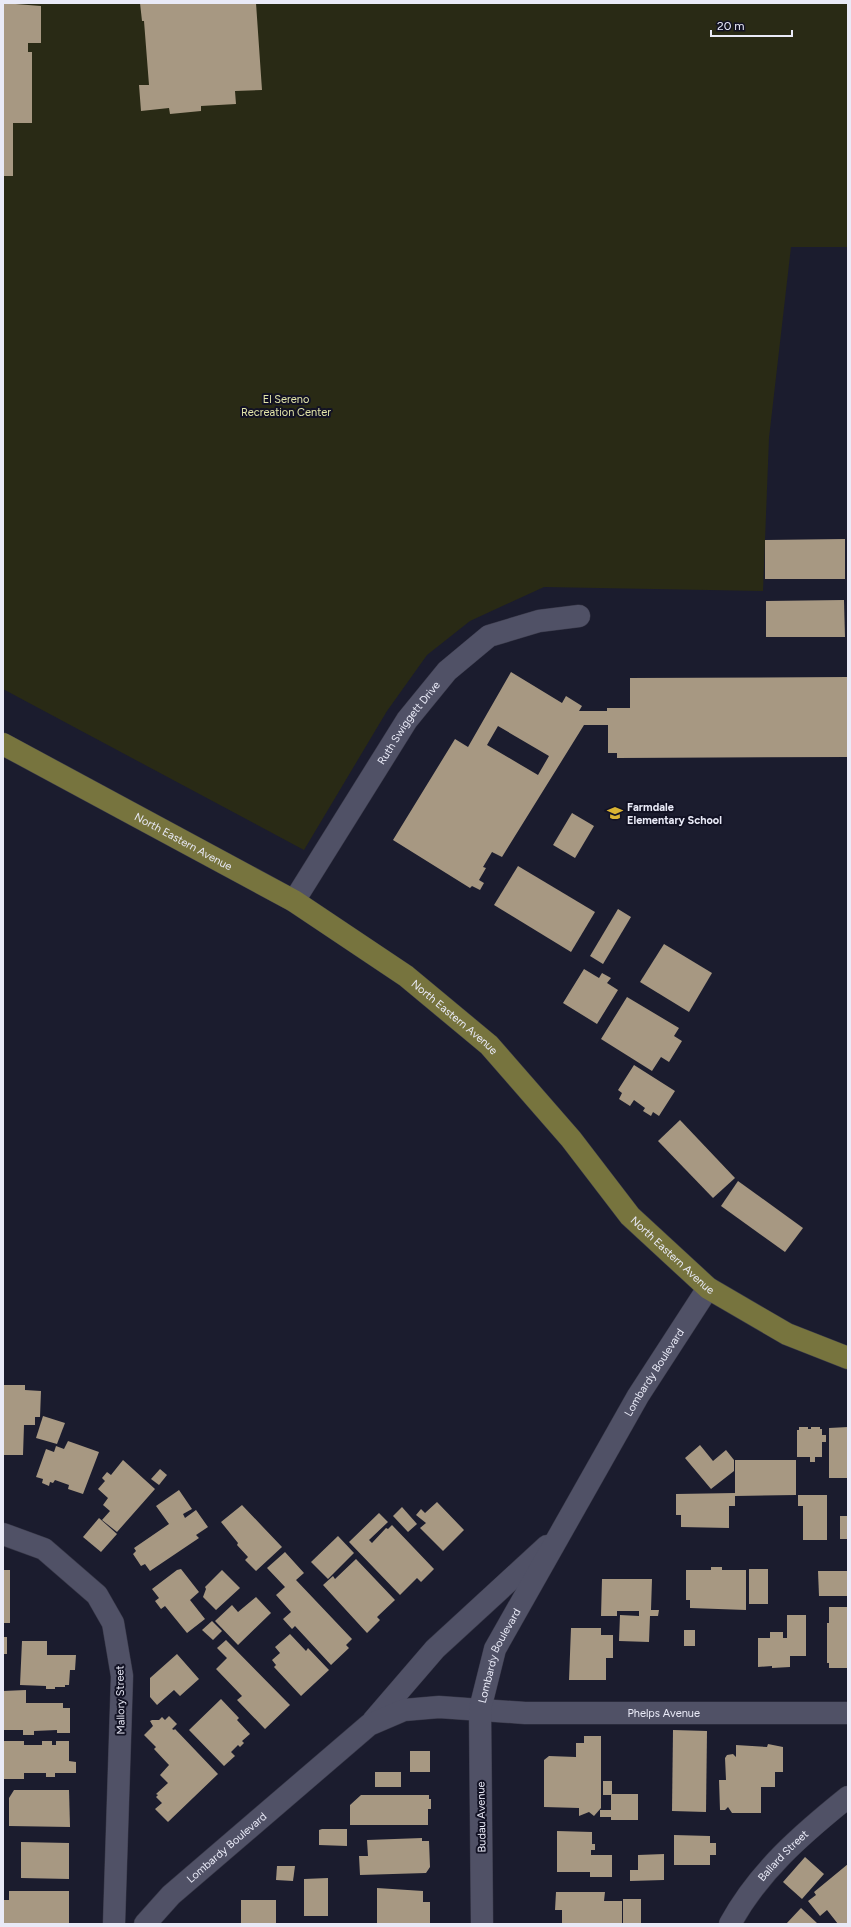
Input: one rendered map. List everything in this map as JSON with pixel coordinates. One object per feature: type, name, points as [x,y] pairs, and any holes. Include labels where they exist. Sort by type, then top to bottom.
[{"type":"main road","name":"North Eastern Avenue","points":[[3,744],[294,901],[406,976],[489,1045],[571,1139],[630,1216],[708,1288],[787,1334],[848,1358]]},
{"type":"street","name":"Ruth Swiggett Drive","points":[[294,901],[407,720],[447,671],[488,636],[538,621],[579,616]]},
{"type":"street","name":"Lombardy Boulevard","points":[[145,1924],[171,1896],[369,1725],[404,1710],[439,1707],[480,1709],[495,1649],[638,1396],[708,1288]]},
{"type":"street","points":[[369,1725],[435,1649],[562,1532]]},
{"type":"street","name":"Mallory Street","points":[[3,1534],[44,1549],[97,1596],[113,1623],[122,1676],[114,1924]]},
{"type":"street","name":"Phelps Avenue","points":[[480,1709],[525,1713],[848,1713]]},
{"type":"street","name":"Budau Avenue","points":[[480,1709],[482,1924]]},
{"type":"street","name":"Ballard Street","points":[[730,1924],[741,1904],[775,1861],[816,1823],[848,1797]]},
{"type":"green space","name":"El Sereno Recreation Center","points":[[3,3],[848,3],[848,247],[791,247],[769,438],[763,591],[544,587],[470,621],[427,655],[387,711],[304,850],[3,689]]},
{"type":"building","points":[[3,3],[41,6],[41,43],[28,43],[28,52],[32,52],[32,123],[13,123],[13,176],[3,176]]},
{"type":"building","points":[[140,3],[256,3],[262,90],[235,91],[236,104],[201,106],[201,111],[170,114],[169,108],[141,111],[139,85],[149,85],[144,21],[142,21]]},
{"type":"building","points":[[845,539],[845,579],[765,579],[765,540]]},
{"type":"building","points":[[844,600],[845,637],[766,637],[766,601]]},
{"type":"building","points":[[511,672],[562,703],[566,696],[582,706],[579,711],[607,711],[607,708],[630,708],[630,678],[848,677],[848,757],[617,758],[617,753],[608,753],[608,725],[584,725],[502,857],[492,852],[483,867],[486,868],[479,880],[484,883],[480,890],[472,886],[470,888],[393,840],[455,739],[468,747]],"holes":[[[498,726],[549,756],[538,775],[487,745]]]},
{"type":"building","points":[[572,813],[594,826],[575,858],[553,845]]},
{"type":"building","points":[[518,866],[595,912],[571,952],[494,905]]},
{"type":"building","points":[[618,909],[631,917],[603,964],[590,956]]},
{"type":"building","points":[[664,944],[712,973],[689,1012],[640,982]]},
{"type":"building","points":[[584,969],[599,978],[602,973],[611,978],[607,983],[618,990],[597,1024],[563,1003]]},
{"type":"building","points":[[627,997],[679,1028],[674,1036],[682,1041],[669,1062],[661,1057],[652,1071],[601,1039]]},
{"type":"building","points":[[634,1065],[675,1091],[659,1116],[653,1112],[651,1116],[643,1111],[645,1108],[634,1100],[630,1106],[619,1099],[622,1093],[618,1090]]},
{"type":"building","points":[[680,1120],[735,1178],[713,1198],[658,1141]]},
{"type":"building","points":[[738,1181],[803,1228],[785,1252],[721,1206]]},
{"type":"building","points":[[3,1385],[25,1385],[25,1390],[41,1391],[40,1417],[35,1417],[35,1425],[24,1425],[23,1455],[3,1455]]},
{"type":"building","points":[[43,1416],[65,1423],[57,1444],[36,1438]]},
{"type":"building","points":[[799,1427],[808,1427],[808,1429],[811,1429],[811,1427],[820,1427],[820,1429],[822,1429],[822,1435],[826,1435],[826,1442],[822,1442],[822,1457],[815,1457],[815,1462],[810,1462],[810,1457],[797,1457],[797,1430],[799,1430]]},
{"type":"building","points":[[848,1427],[848,1478],[829,1478],[829,1428]]},
{"type":"building","points":[[68,1441],[99,1452],[83,1494],[68,1489],[69,1485],[55,1480],[53,1483],[50,1482],[49,1486],[42,1483],[43,1479],[36,1477],[46,1449],[54,1452],[56,1446],[64,1449]]},
{"type":"building","points":[[700,1445],[713,1461],[726,1450],[734,1460],[734,1471],[711,1489],[685,1458]]},
{"type":"building","points":[[123,1460],[155,1489],[117,1532],[102,1520],[110,1511],[103,1505],[108,1498],[98,1489],[105,1481],[102,1478],[107,1472],[111,1475]]},
{"type":"building","points":[[735,1460],[796,1460],[796,1495],[735,1496],[735,1506],[729,1506],[729,1528],[681,1527],[681,1515],[676,1515],[676,1494],[735,1493]]},
{"type":"building","points":[[160,1469],[167,1475],[159,1485],[151,1479]]},
{"type":"building","points":[[179,1490],[192,1509],[183,1514],[185,1518],[196,1510],[208,1527],[196,1535],[199,1538],[150,1571],[145,1564],[141,1566],[133,1554],[136,1551],[134,1548],[169,1524],[156,1506]]},
{"type":"building","points":[[798,1495],[827,1495],[827,1540],[803,1540],[803,1506],[798,1506]]},
{"type":"building","points":[[437,1502],[464,1530],[443,1551],[420,1528],[426,1523],[416,1515],[421,1509],[425,1513]]},
{"type":"building","points":[[242,1505],[282,1547],[256,1571],[245,1560],[248,1557],[237,1545],[238,1543],[221,1522]]},
{"type":"building","points":[[402,1507],[417,1524],[408,1532],[393,1516]]},
{"type":"building","points":[[379,1513],[388,1522],[369,1540],[372,1543],[386,1528],[388,1529],[392,1525],[434,1569],[421,1582],[417,1578],[400,1595],[349,1542]]},
{"type":"building","points":[[840,1516],[848,1516],[848,1539],[840,1539]]},
{"type":"building","points":[[99,1518],[117,1534],[101,1552],[83,1537]]},
{"type":"building","points":[[338,1536],[354,1553],[328,1579],[311,1562]]},
{"type":"building","points":[[285,1552],[304,1573],[296,1580],[352,1639],[346,1645],[349,1648],[331,1665],[295,1626],[292,1629],[283,1619],[291,1612],[276,1595],[285,1587],[267,1568]]},
{"type":"building","points":[[356,1559],[395,1600],[377,1617],[380,1620],[367,1633],[323,1585],[333,1576],[335,1579]]},
{"type":"building","points":[[711,1567],[722,1567],[722,1570],[746,1570],[746,1610],[690,1608],[690,1600],[686,1600],[686,1570],[711,1570]]},
{"type":"building","points":[[181,1569],[199,1592],[190,1600],[205,1619],[187,1633],[165,1606],[161,1609],[155,1601],[159,1598],[152,1589],[177,1570]]},
{"type":"building","points":[[749,1569],[768,1569],[768,1604],[749,1604]]},
{"type":"building","points":[[3,1570],[10,1570],[10,1623],[3,1623]]},
{"type":"building","points":[[222,1570],[240,1588],[216,1610],[203,1597],[206,1589],[205,1587]]},
{"type":"building","points":[[818,1571],[848,1571],[848,1596],[819,1596]]},
{"type":"building","points":[[602,1579],[652,1579],[651,1610],[659,1610],[658,1616],[650,1616],[649,1642],[619,1641],[620,1615],[639,1616],[639,1611],[617,1611],[617,1616],[601,1616]]},
{"type":"building","points":[[256,1597],[271,1613],[238,1645],[215,1621],[232,1605],[238,1612]]},
{"type":"building","points":[[829,1607],[848,1607],[848,1668],[829,1668],[829,1663],[827,1663],[827,1623],[829,1623]]},
{"type":"building","points":[[787,1615],[806,1615],[806,1656],[790,1656],[790,1667],[758,1667],[758,1638],[770,1638],[770,1632],[783,1632],[783,1638],[787,1638]]},
{"type":"building","points":[[212,1621],[222,1631],[213,1640],[202,1630]]},
{"type":"building","points":[[571,1628],[601,1628],[601,1635],[613,1635],[613,1658],[606,1658],[606,1680],[569,1680]]},
{"type":"building","points":[[684,1630],[695,1630],[695,1646],[684,1646]]},
{"type":"building","points":[[290,1634],[306,1651],[308,1648],[329,1670],[301,1696],[274,1667],[276,1665],[272,1660],[280,1653],[275,1647]]},
{"type":"building","points":[[3,1637],[7,1637],[7,1654],[3,1654]]},
{"type":"building","points":[[226,1640],[290,1705],[265,1729],[237,1700],[242,1696],[216,1669],[227,1658],[217,1648]]},
{"type":"building","points":[[22,1641],[47,1641],[47,1655],[76,1655],[75,1670],[70,1670],[69,1685],[65,1685],[65,1687],[55,1687],[55,1689],[46,1689],[46,1686],[20,1685]]},
{"type":"building","points":[[177,1654],[199,1679],[180,1696],[174,1690],[157,1705],[150,1697],[150,1678]]},
{"type":"building","points":[[26,1690],[26,1703],[63,1703],[63,1708],[70,1708],[70,1733],[57,1733],[57,1730],[34,1731],[34,1735],[23,1735],[23,1730],[3,1730],[3,1691]]},
{"type":"building","points":[[221,1699],[239,1718],[237,1720],[250,1734],[242,1741],[244,1743],[240,1747],[238,1745],[231,1752],[235,1756],[224,1766],[189,1730]]},
{"type":"building","points":[[169,1716],[177,1724],[172,1729],[175,1729],[218,1774],[168,1822],[155,1809],[162,1803],[156,1797],[158,1795],[156,1794],[168,1783],[160,1775],[169,1765],[154,1749],[156,1747],[144,1735],[153,1726],[150,1721],[159,1720],[162,1717],[165,1720]]},
{"type":"building","points":[[673,1730],[707,1731],[706,1812],[672,1811]]},
{"type":"building","points":[[584,1736],[601,1736],[601,1808],[594,1816],[589,1812],[579,1816],[579,1808],[544,1807],[544,1760],[549,1756],[576,1757],[576,1743],[584,1743]]},
{"type":"building","points":[[3,1741],[24,1741],[24,1745],[42,1745],[42,1741],[52,1741],[52,1745],[56,1745],[56,1741],[69,1741],[69,1761],[76,1762],[76,1773],[55,1773],[55,1777],[46,1777],[46,1773],[24,1773],[24,1779],[3,1779]]},
{"type":"building","points":[[768,1744],[783,1747],[783,1772],[775,1772],[775,1787],[761,1787],[761,1813],[732,1813],[728,1807],[725,1810],[720,1810],[719,1780],[726,1780],[725,1758],[727,1755],[733,1754],[736,1757],[736,1745],[767,1747]]},
{"type":"building","points":[[410,1751],[430,1751],[430,1772],[410,1772]]},
{"type":"building","points":[[375,1772],[401,1772],[401,1787],[375,1787]]},
{"type":"building","points":[[603,1781],[612,1781],[612,1794],[638,1794],[638,1820],[611,1820],[611,1817],[600,1817],[600,1810],[611,1810],[611,1795],[603,1795]]},
{"type":"building","points":[[14,1790],[69,1790],[70,1827],[9,1826],[9,1798]]},
{"type":"building","points":[[361,1795],[429,1795],[429,1799],[431,1799],[431,1809],[428,1809],[428,1825],[350,1825],[350,1805]]},
{"type":"building","points":[[347,1829],[347,1846],[319,1845],[319,1830]]},
{"type":"building","points":[[557,1831],[592,1832],[592,1844],[595,1844],[595,1850],[591,1850],[591,1855],[612,1855],[612,1877],[590,1877],[590,1872],[557,1872]]},
{"type":"building","points":[[674,1835],[710,1836],[710,1843],[716,1843],[716,1855],[710,1855],[710,1865],[674,1865]]},
{"type":"building","points":[[422,1838],[422,1841],[429,1841],[430,1867],[426,1873],[360,1875],[359,1856],[368,1856],[367,1840]]},
{"type":"building","points":[[21,1842],[69,1843],[69,1879],[21,1878]]},
{"type":"building","points":[[664,1854],[664,1880],[630,1881],[630,1870],[638,1870],[638,1855]]},
{"type":"building","points":[[805,1857],[824,1874],[802,1899],[783,1882]]},
{"type":"building","points":[[848,1864],[848,1924],[838,1924],[827,1910],[820,1916],[808,1901],[816,1895],[814,1892]]},
{"type":"building","points":[[277,1866],[295,1866],[293,1881],[276,1880]]},
{"type":"building","points":[[328,1878],[328,1916],[304,1916],[304,1879]]},
{"type":"building","points":[[377,1888],[423,1891],[423,1902],[430,1902],[430,1924],[377,1924]]},
{"type":"building","points":[[9,1891],[69,1891],[69,1924],[3,1924],[3,1900],[9,1900]]},
{"type":"building","points":[[556,1892],[605,1892],[604,1901],[622,1901],[622,1924],[562,1923],[562,1910],[555,1910]]},
{"type":"building","points":[[623,1899],[641,1899],[641,1924],[623,1924]]},
{"type":"building","points":[[241,1900],[276,1900],[276,1924],[241,1924]]},
{"type":"building","points":[[801,1908],[818,1924],[786,1924]]},
{"type":"place","name":"Farmdale Elementary School","points":[[615,813]]}]
